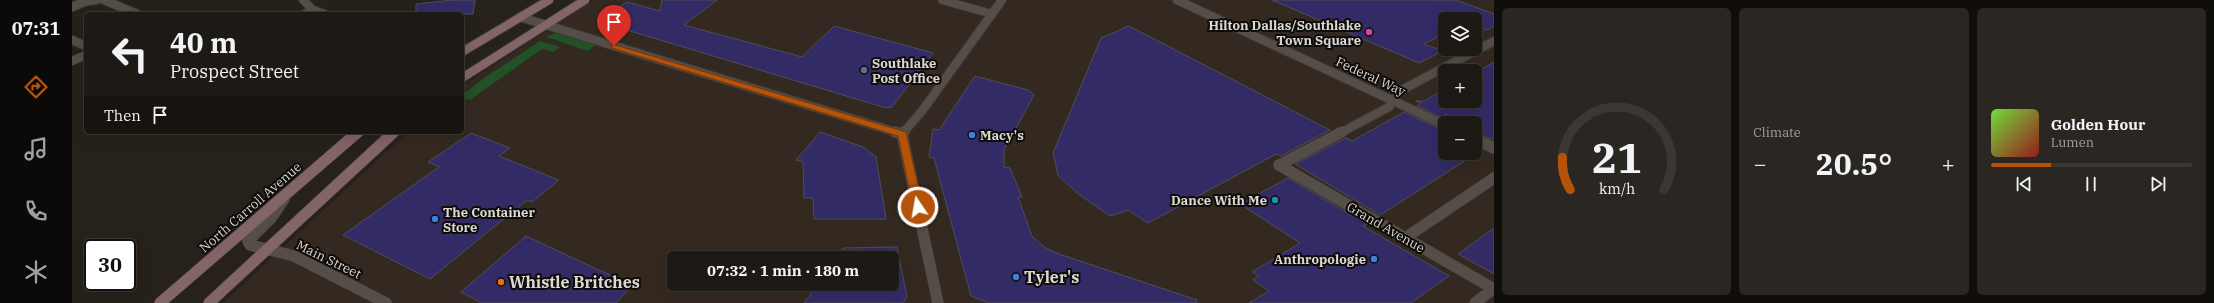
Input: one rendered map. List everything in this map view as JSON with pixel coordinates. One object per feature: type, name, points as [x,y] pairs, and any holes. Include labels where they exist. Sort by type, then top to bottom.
[{"type":"main road","points":[[464,51],[549,0]]},
{"type":"main road","points":[[464,77],[585,0]]},
{"type":"main road","name":"North Carroll Avenue","points":[[160,303],[287,196],[356,134]]},
{"type":"main road","points":[[209,303],[392,134]]},
{"type":"street","points":[[72,7],[88,0],[97,0]]},
{"type":"street","points":[[104,0],[132,12]]},
{"type":"street","points":[[902,134],[922,111],[1002,0]]},
{"type":"street","name":"Federal Way","points":[[1177,0],[1438,122]]},
{"type":"street","points":[[310,12],[314,10],[319,12]]},
{"type":"street","points":[[520,17],[902,134]]},
{"type":"street","points":[[72,40],[84,45]]},
{"type":"street","points":[[1394,101],[1395,96],[1400,91],[1494,41]]},
{"type":"street","points":[[1483,47],[1494,52]]},
{"type":"street","name":"Grand Avenue","points":[[1394,101],[1383,110],[1279,165],[1494,289],[1475,303]]},
{"type":"street","points":[[902,134],[938,303]]},
{"type":"street","points":[[1482,142],[1494,148]]},
{"type":"street","points":[[1405,238],[1494,178]]},
{"type":"street","name":"Main Street","points":[[287,196],[272,217],[248,241],[250,245],[294,256],[386,303]]},
{"type":"lane","points":[[303,0],[314,10]]},
{"type":"lane","points":[[942,0],[992,14]]},
{"type":"lane","points":[[72,61],[84,56]]},
{"type":"shaded area","points":[[594,0],[1494,0],[1494,303],[223,303],[406,134],[464,134],[464,85]]},
{"type":"green space","points":[[555,33],[596,45],[588,51],[546,37]]},
{"type":"green space","points":[[540,41],[560,47],[553,52],[542,49],[470,100],[467,99],[464,101],[464,93],[487,76]]},
{"type":"building","points":[[453,0],[475,0],[473,14],[464,14],[464,12],[416,12],[416,4]]},
{"type":"building","points":[[662,0],[717,0],[684,25],[802,57],[834,26],[933,53],[892,107],[886,108],[597,21],[627,2],[660,11]]},
{"type":"building","name":"Hilton Dallas/Southlake Town Square","points":[[1272,0],[1456,0],[1494,14],[1494,26],[1487,30],[1482,28],[1482,12],[1438,12],[1438,37],[1424,44],[1438,49],[1438,54],[1419,63]]},
{"type":"building","points":[[1129,26],[1330,130],[1281,156],[1276,154],[1148,223],[1128,210],[1110,216],[1077,193],[1058,175],[1053,153],[1101,38]]},
{"type":"building","points":[[1494,62],[1494,140],[1482,135],[1482,116],[1449,116],[1445,114],[1445,116],[1439,116],[1417,106],[1421,103],[1416,101],[1424,101],[1438,93],[1438,108],[1482,108],[1482,69]]},
{"type":"building","points":[[975,76],[1028,90],[1034,95],[1004,150],[1004,167],[1010,168],[1022,197],[1018,197],[1032,236],[1044,247],[1059,254],[1197,300],[1196,303],[989,303],[971,296],[934,158],[929,157],[933,129],[939,130]]},
{"type":"building","points":[[1404,112],[1438,128],[1438,160],[1466,160],[1380,215],[1295,164],[1346,138],[1352,141]]},
{"type":"building","points":[[820,132],[863,147],[876,157],[886,219],[814,219],[813,198],[804,198],[803,162],[796,160]]},
{"type":"building","name":"The Container Store","points":[[471,133],[510,148],[499,156],[559,180],[532,202],[527,200],[430,279],[343,235],[439,167],[428,162]]},
{"type":"building","points":[[1288,178],[1367,224],[1363,226],[1449,276],[1411,303],[1249,303],[1269,291],[1253,280],[1259,276],[1252,272],[1300,243],[1240,204]]},
{"type":"building","points":[[1494,228],[1494,274],[1458,254]]},
{"type":"building","points":[[526,236],[633,285],[616,303],[482,303],[461,292]]},
{"type":"building","points":[[897,247],[898,251],[841,251],[843,248]]},
{"type":"building","points":[[899,257],[907,297],[903,303],[804,303],[813,291],[899,291]]},
{"type":"place","name":"Hilton Dallas/Southlake Town Square","points":[[1369,32]]},
{"type":"place","name":"Southlake Post Office","points":[[864,70]]},
{"type":"place","name":"Macy's","points":[[972,135]]},
{"type":"place","name":"Dance With Me","points":[[1275,200]]},
{"type":"place","name":"The Container Store","points":[[435,219]]},
{"type":"place","name":"Anthropologie","points":[[1374,259]]},
{"type":"place","name":"Tyler's","points":[[1016,277]]},
{"type":"place","name":"Whistle Britches","points":[[501,282]]},
{"type":"route","points":[[614,46],[902,134],[918,207]]}]
